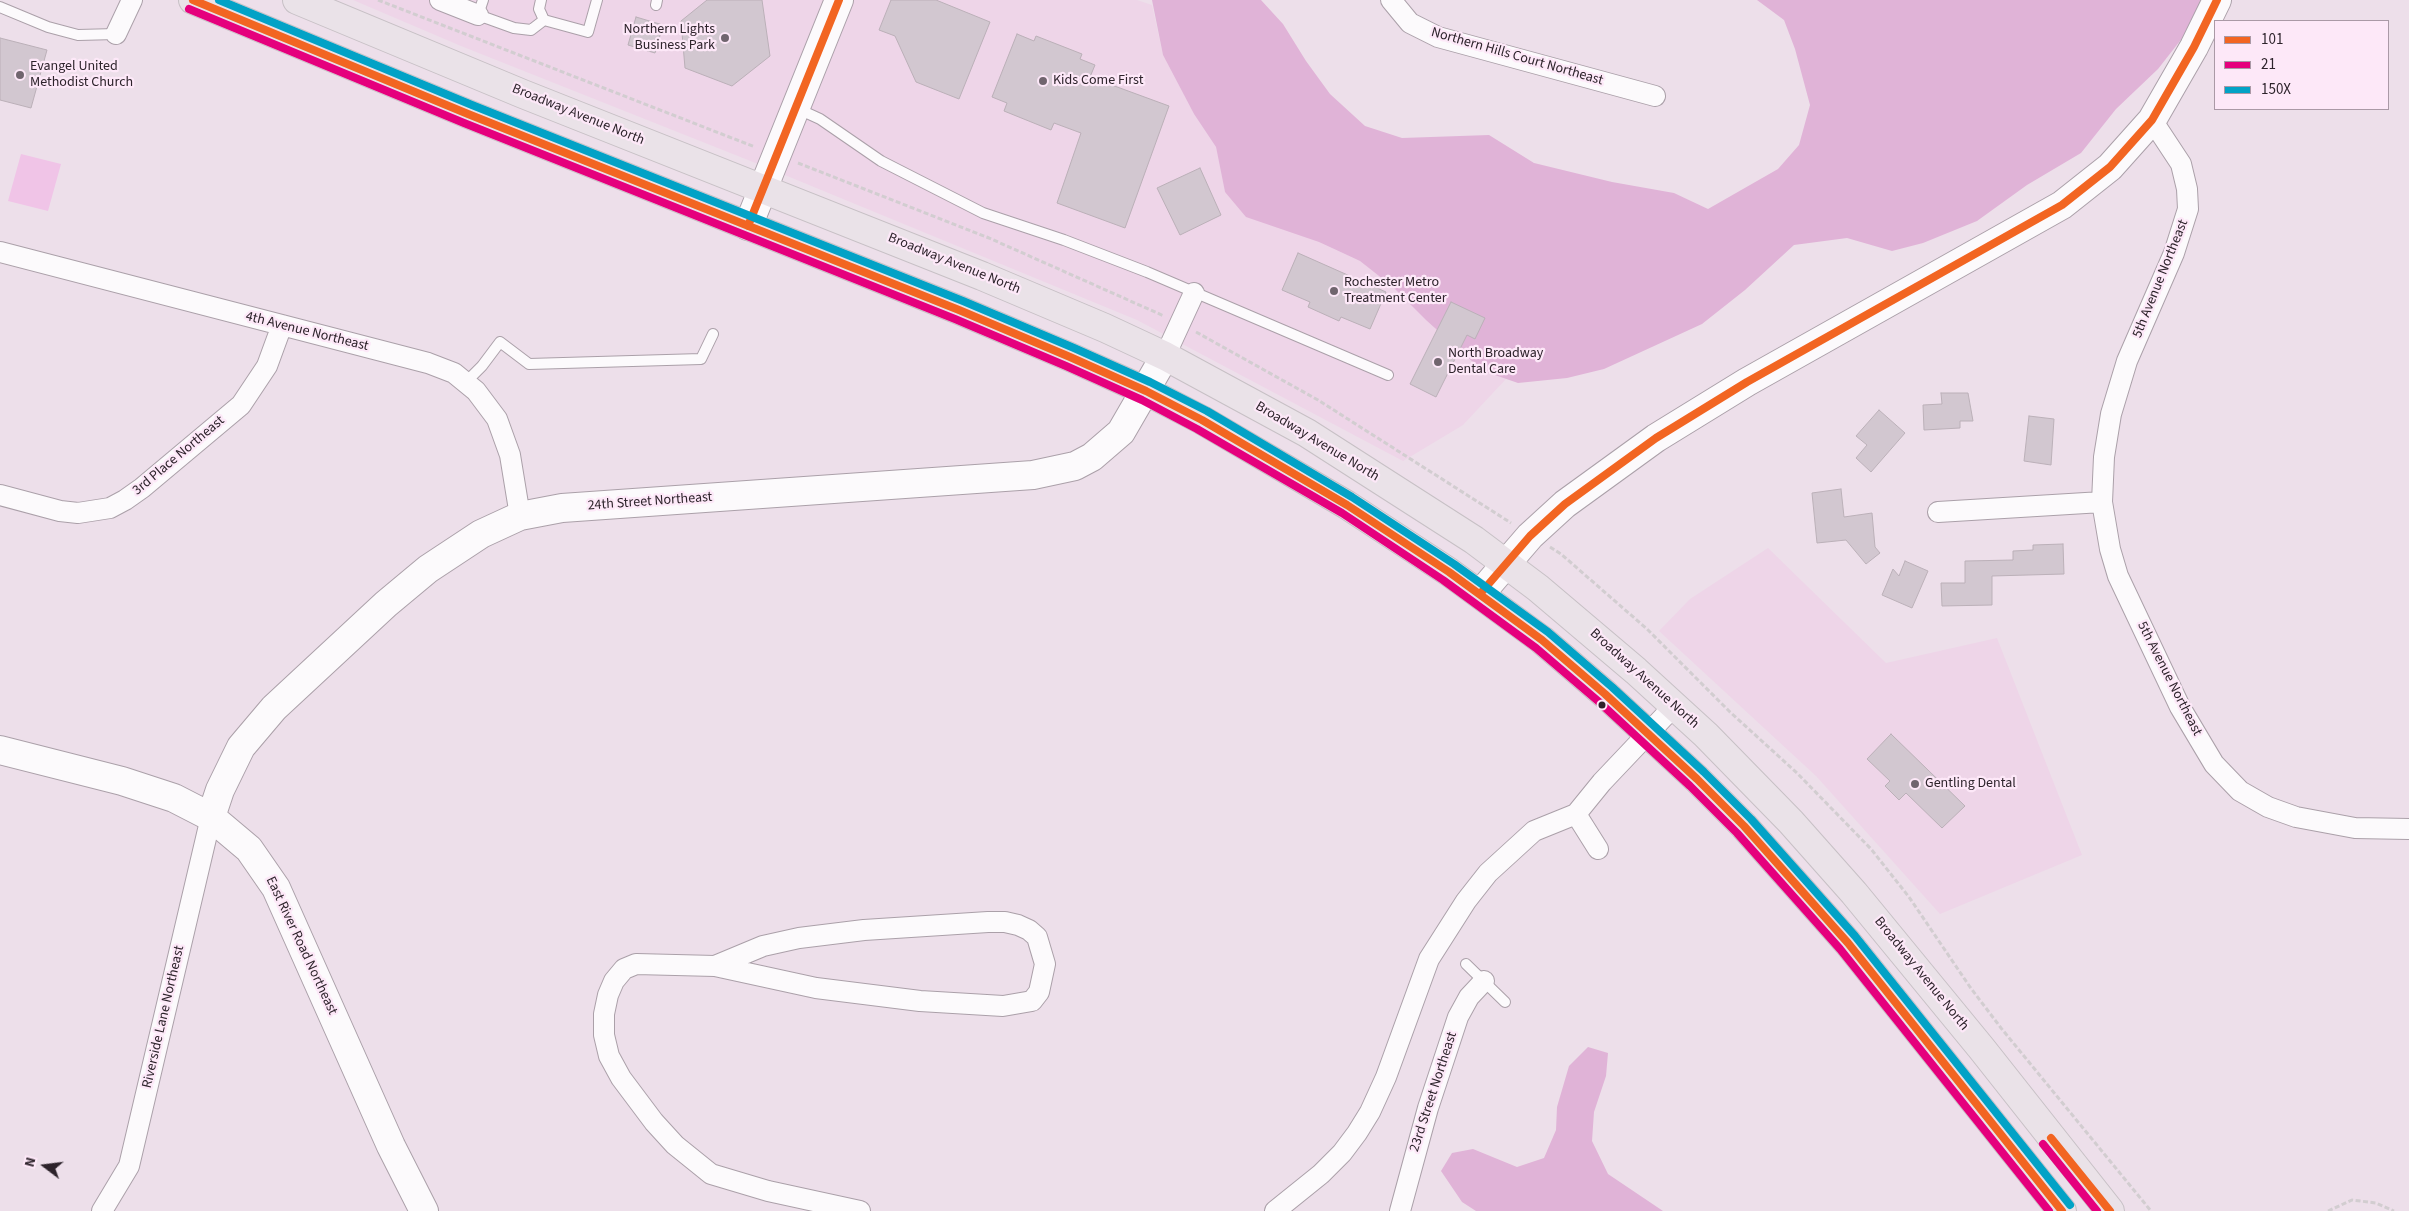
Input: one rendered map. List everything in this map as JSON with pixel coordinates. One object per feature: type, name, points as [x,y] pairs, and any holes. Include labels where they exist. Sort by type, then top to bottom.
[{"type":"main road","points":[[192,0],[468,114],[1002,327],[1146,391],[1242,442],[1347,505],[1480,594],[1576,668],[1744,826],[1836,928],[2062,1211]]},
{"type":"main road","name":"Broadway Avenue North","points":[[297,0],[523,94],[764,188],[1039,299],[1165,356],[1307,433],[1474,540],[1505,562],[1580,622],[1675,705],[1764,794],[1854,893],[2110,1211]]},
{"type":"street","points":[[116,34],[132,0]]},
{"type":"street","points":[[440,0],[480,8]]},
{"type":"street","points":[[748,226],[839,0]]},
{"type":"street","name":"Northern Hills Court Northeast","points":[[1391,0],[1410,23],[1438,37],[1655,96]]},
{"type":"street","points":[[1480,594],[1505,562],[1565,504],[1656,438],[1747,382],[2062,205],[2110,167],[2152,120],[2194,47],[2217,0]]},
{"type":"street","name":"5th Avenue Northeast","points":[[2152,120],[2181,164],[2187,189],[2188,209],[2174,253],[2124,370],[2112,414],[2104,457],[2102,502],[2110,549],[2118,576],[2180,707],[2214,764],[2240,791],[2268,807],[2296,818],[2355,828],[2409,829]]},
{"type":"street","name":"4th Avenue Northeast","points":[[0,252],[428,363],[454,373],[488,404],[504,437],[520,516]]},
{"type":"street","points":[[1165,356],[1194,293]]},
{"type":"street","name":"3rd Place Northeast","points":[[0,495],[60,511],[78,513],[110,508],[125,500],[241,405],[267,366],[282,326]]},
{"type":"street","name":"24th Street Northeast","points":[[211,817],[220,790],[241,747],[274,708],[386,604],[428,569],[481,534],[520,516],[562,508],[1050,472],[1075,466],[1092,457],[1114,440],[1130,419],[1165,356]]},
{"type":"street","points":[[1938,512],[2102,502]]},
{"type":"street","points":[[1275,1211],[1321,1174],[1342,1153],[1357,1133],[1370,1112],[1386,1077],[1429,959],[1466,901],[1488,873],[1534,831],[1576,814],[1602,782],[1675,705]]},
{"type":"street","name":"East River Road Northeast","points":[[0,750],[151,790],[185,803],[211,817],[249,849],[276,888],[391,1146],[424,1211]]},
{"type":"street","points":[[1576,814],[1598,848]]},
{"type":"street","name":"Riverside Lane Northeast","points":[[102,1211],[129,1166],[211,817]]},
{"type":"street","points":[[716,966],[762,946],[799,938],[864,930],[1005,922],[1030,930],[1037,937],[1045,964],[1039,992],[1032,1001],[1003,1006],[920,1001],[816,988],[716,966],[636,964],[624,969],[614,981],[606,1004],[604,1035],[609,1056],[621,1078],[654,1122],[675,1145],[711,1174],[768,1191],[860,1211]]},
{"type":"street","name":"23rd Street Northeast","points":[[1400,1211],[1428,1108],[1458,1017],[1470,997],[1484,981]]},
{"type":"lane","points":[[541,0],[539,9],[544,20]]},
{"type":"lane","points":[[544,20],[588,32],[597,0]]},
{"type":"lane","points":[[0,7],[48,27],[78,35],[116,34]]},
{"type":"lane","points":[[480,8],[514,28],[531,30],[544,20]]},
{"type":"lane","points":[[796,108],[820,119],[881,161],[984,213],[1073,243],[1388,375]]},
{"type":"lane","points":[[466,382],[482,366],[500,342],[529,364],[700,359],[713,334]]},
{"type":"lane","points":[[1466,964],[1505,1002]]},
{"type":"path","points":[[378,0],[753,147]]},
{"type":"path","points":[[803,165],[989,238],[1181,324],[1318,400],[1508,522]]},
{"type":"path","points":[[2328,1211],[2352,1200],[2376,1203],[2394,1211]]},
{"type":"shaded area","points":[[353,0],[1137,0],[1152,5],[1163,55],[1194,114],[1216,147],[1225,192],[1319,242],[1360,261],[1393,286],[1483,371],[1506,379],[1463,425],[1403,461],[1137,320],[758,164],[461,46]]},
{"type":"shaded area","points":[[1152,0],[1261,0],[1283,24],[1306,61],[1330,94],[1365,126],[1402,138],[1489,135],[1534,163],[1612,182],[1674,193],[1708,209],[1778,169],[1799,145],[1810,105],[1795,49],[1784,20],[1757,0],[2204,0],[2187,32],[2158,69],[2116,109],[2081,153],[2027,185],[1977,221],[1923,243],[1892,251],[1847,238],[1794,245],[1745,290],[1702,324],[1604,369],[1567,378],[1518,383],[1483,371],[1426,320],[1393,287],[1360,261],[1319,242],[1246,217],[1225,192],[1216,147],[1194,114],[1163,55]]},
{"type":"shaded area","points":[[21,154],[61,164],[48,211],[8,201]]},
{"type":"shaded area","points":[[1768,548],[1886,663],[1997,638],[2082,855],[1940,914],[1816,776],[1659,631],[1690,599]]},
{"type":"shaded area","points":[[1588,1047],[1608,1053],[1606,1076],[1594,1112],[1592,1141],[1608,1174],[1663,1211],[1476,1211],[1462,1202],[1441,1171],[1452,1153],[1473,1149],[1517,1167],[1544,1158],[1556,1130],[1557,1107],[1569,1066]]},
{"type":"building","name":"Northern Lights Business Park","points":[[707,0],[762,0],[770,56],[732,86],[685,68],[681,21]]},
{"type":"building","points":[[891,0],[936,0],[990,22],[959,99],[916,82],[895,36],[879,30]]},
{"type":"building","points":[[636,17],[663,25],[655,53],[628,45]]},
{"type":"building","points":[[1017,34],[1034,41],[1036,36],[1082,54],[1080,59],[1095,65],[1090,77],[1169,106],[1125,228],[1057,203],[1081,133],[1054,123],[1051,130],[1004,111],[1007,103],[992,97]]},
{"type":"building","name":"Evangel United Methodist Church","points":[[0,38],[47,50],[31,108],[0,100]]},
{"type":"building","points":[[1200,168],[1221,215],[1180,235],[1157,188]]},
{"type":"building","name":"Rochester Metro Treatment Center","points":[[1298,253],[1386,292],[1370,329],[1341,317],[1339,321],[1308,307],[1310,302],[1282,290]]},
{"type":"building","name":"North Broadway Dental Care","points":[[1451,302],[1485,318],[1475,339],[1467,335],[1436,397],[1410,384]]},
{"type":"building","points":[[1941,393],[1968,393],[1973,421],[1960,421],[1960,428],[1924,430],[1923,405],[1942,404]]},
{"type":"building","points":[[1879,410],[1905,433],[1871,472],[1856,458],[1867,445],[1856,436]]},
{"type":"building","points":[[2029,416],[2054,419],[2051,465],[2024,461]]},
{"type":"building","points":[[1841,489],[1844,517],[1872,513],[1875,547],[1880,553],[1866,564],[1846,540],[1817,543],[1812,493]]},
{"type":"building","points":[[2063,544],[2064,574],[1992,576],[1992,605],[1942,606],[1941,583],[1965,583],[1965,561],[2013,560],[2013,551],[2033,550],[2033,545]]},
{"type":"building","points":[[1905,561],[1928,571],[1912,608],[1882,595],[1893,569],[1899,576]]},
{"type":"building","name":"Gentling Dental","points":[[1891,734],[1965,806],[1942,828],[1906,793],[1899,800],[1885,786],[1890,781],[1867,759]]},
{"type":"transit line","name":"101","points":[[193,0],[468,114],[959,310],[1070,357],[1146,391],[1202,420],[1347,505],[1449,572],[1542,640],[1605,694],[1697,779],[1744,826],[1848,943],[2062,1211]]},
{"type":"transit line","name":"150X","points":[[219,0],[472,105],[963,301],[1074,348],[1150,382],[1207,411],[1352,497],[1454,564],[1548,632],[1612,687],[1704,772],[1751,819],[1855,936],[2070,1205]]},
{"type":"transit line","name":"101","points":[[748,226],[839,0]]},
{"type":"transit line","name":"101","points":[[1480,594],[1530,536],[1565,504],[1656,438],[1747,382],[2062,205],[2110,167],[2152,120],[2194,47],[2217,0]]},
{"type":"transit line","name":"21","points":[[189,9],[464,123],[955,319],[1066,366],[1142,400],[1197,429],[1342,513],[1443,580],[1536,648],[1598,701],[1690,786],[1737,833],[1840,949],[2049,1211]]},
{"type":"transit line","name":"101","points":[[2051,1138],[2110,1211]]},
{"type":"transit line","name":"21","points":[[2043,1144],[2097,1211]]},
{"type":"place","name":"Northern Lights Business Park","points":[[725,38]]},
{"type":"place","name":"Evangel United Methodist Church","points":[[20,75]]},
{"type":"place","name":"Kids Come First","points":[[1043,81]]},
{"type":"place","name":"Rochester Metro Treatment Center","points":[[1334,291]]},
{"type":"place","name":"North Broadway Dental Care","points":[[1438,362]]},
{"type":"place","name":"Gentling Dental","points":[[1915,784]]}]
